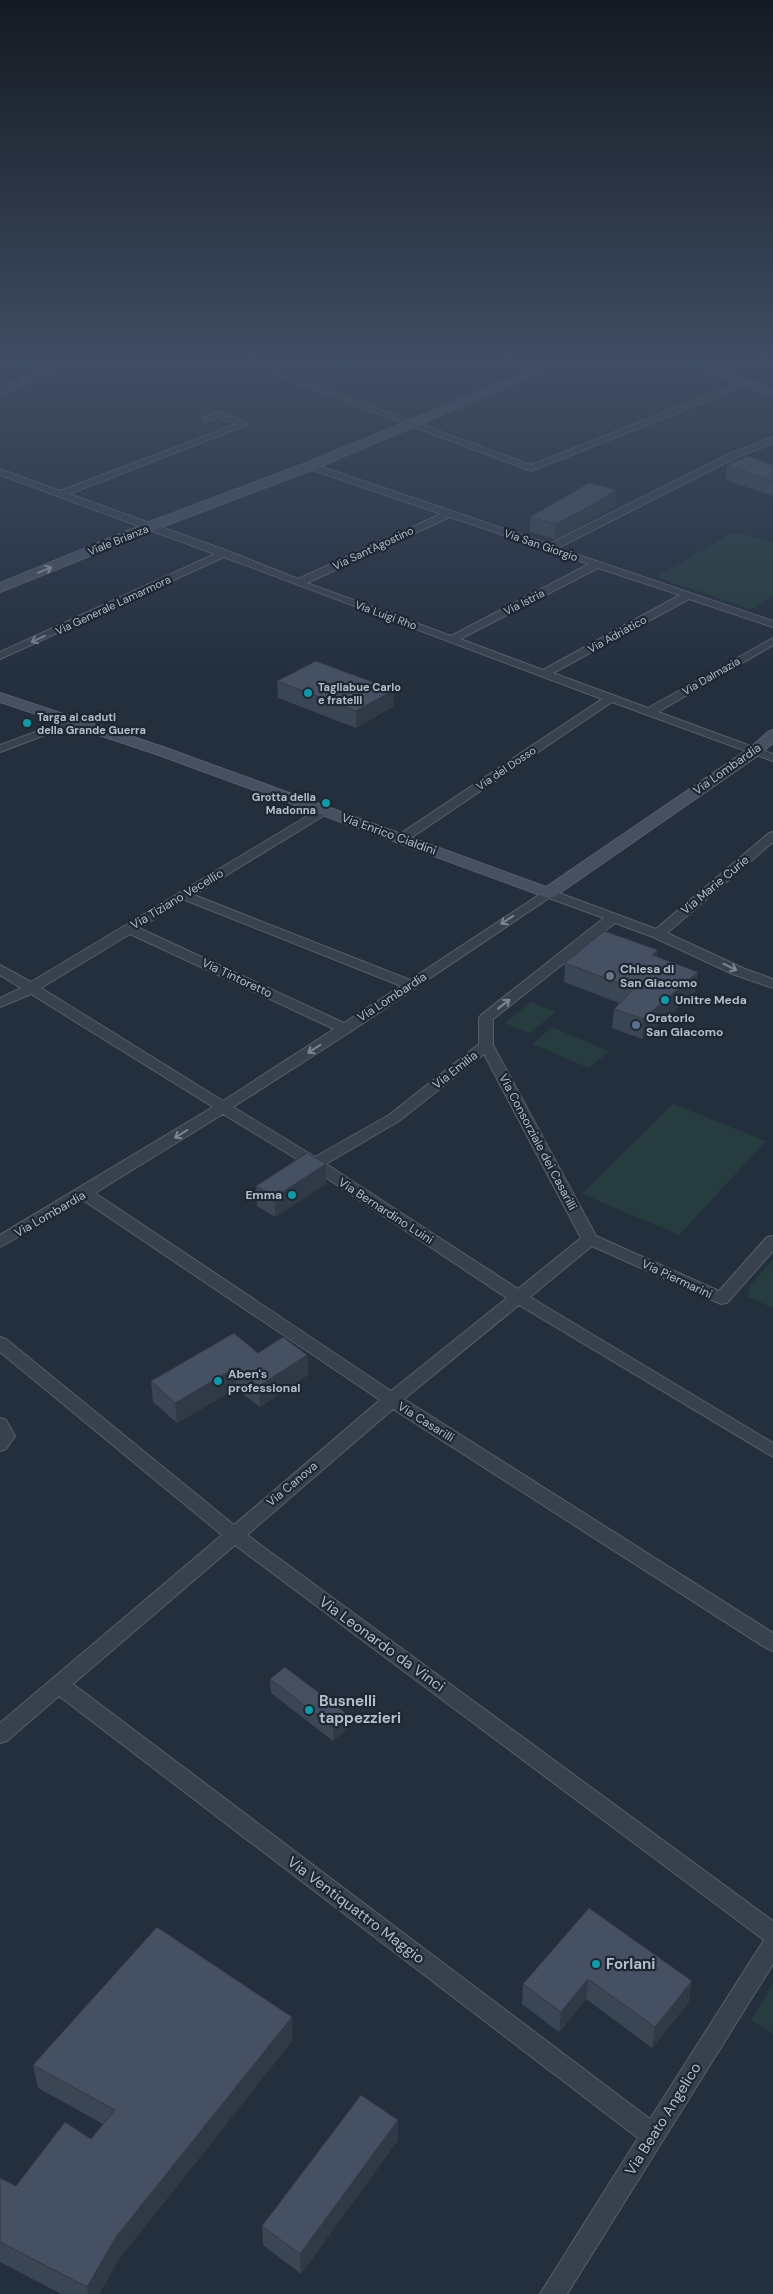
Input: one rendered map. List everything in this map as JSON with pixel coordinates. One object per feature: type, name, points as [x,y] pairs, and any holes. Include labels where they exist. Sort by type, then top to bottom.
[{"type":"street","points":[[60,494],[137,465]]},
{"type":"street","points":[[523,465],[531,468],[539,465]]},
{"type":"street","points":[[550,548],[714,465]]},
{"type":"street","name":"Via San Giorgio","points":[[310,466],[773,624]]},
{"type":"street","name":"Viale Brianza","points":[[0,588],[149,527],[310,466]]},
{"type":"street","name":"Via Luigi Rho","points":[[0,472],[225,553],[298,583],[773,758]]},
{"type":"street","name":"Via Sant'Agostino","points":[[298,583],[449,514]]},
{"type":"street","name":"Via Generale Lamarmora","points":[[0,656],[225,553]]},
{"type":"street","name":"Via Istria","points":[[452,639],[597,564]]},
{"type":"street","name":"Via Adriatico","points":[[545,674],[688,595]]},
{"type":"street","name":"Via Dalmazia","points":[[649,712],[773,640]]},
{"type":"street","name":"Via Enrico Cialdini","points":[[0,697],[161,751],[548,893],[658,934],[740,972],[773,984]]},
{"type":"street","name":"Via del Dosso","points":[[402,839],[611,698]]},
{"type":"street","points":[[0,749],[73,721]]},
{"type":"street","name":"Via Lombardia","points":[[0,1242],[85,1194],[222,1108],[411,985],[754,751],[773,735]]},
{"type":"street","name":"Via Tiziano Vecellio","points":[[0,1003],[30,988],[324,810]]},
{"type":"street","name":"Via Marie Curie","points":[[658,934],[773,836]]},
{"type":"street","points":[[184,895],[411,985]]},
{"type":"street","name":"Via Emilia","points":[[315,1164],[394,1118],[486,1045],[486,1018],[613,918]]},
{"type":"street","name":"Via Tintoretto","points":[[129,928],[345,1028]]},
{"type":"street","name":"Via Bernardino Luini","points":[[0,969],[315,1164],[518,1297],[773,1451]]},
{"type":"street","name":"Via Consorziale dei Casarilli","points":[[486,1045],[590,1239]]},
{"type":"street","name":"Via Casarilli","points":[[85,1194],[392,1400],[773,1643]]},
{"type":"street","name":"Via Piermarini","points":[[590,1239],[721,1299],[773,1241]]},
{"type":"street","name":"Via Canova","points":[[0,1735],[392,1400],[590,1239]]},
{"type":"street","name":"Via Leonardo da Vinci","points":[[1,1346],[233,1534],[773,1934]]},
{"type":"street","points":[[0,1424],[6,1436],[0,1445]]},
{"type":"street","name":"Via Ventiquattro Maggio","points":[[59,1685],[652,2135]]},
{"type":"street","name":"Via Beato Angelico","points":[[554,2294],[652,2135],[773,1945]]},
{"type":"green space","points":[[742,533],[773,543],[773,596],[751,609],[656,577],[730,534]]},
{"type":"green space","points":[[531,1002],[556,1012],[530,1033],[505,1023]]},
{"type":"green space","points":[[552,1027],[609,1051],[589,1068],[532,1044]]},
{"type":"green space","points":[[673,1104],[766,1141],[679,1235],[582,1194]]},
{"type":"green space","points":[[773,1260],[773,1308],[748,1297],[750,1285]]},
{"type":"green space","points":[[773,1983],[773,2034],[751,2020]]},
{"type":"building","points":[[727,465],[773,465],[773,481]]},
{"type":"building","points":[[589,483],[617,490],[556,524],[530,517]]},
{"type":"building","points":[[316,661],[394,690],[356,711],[277,681]]},
{"type":"building","points":[[604,931],[658,950],[652,955],[698,972],[643,1019],[614,1009],[634,989],[565,963]]},
{"type":"building","points":[[307,1153],[326,1164],[275,1197],[256,1186]]},
{"type":"building","points":[[234,1333],[258,1353],[283,1337],[307,1355],[259,1386],[235,1368],[175,1403],[151,1381]]},
{"type":"building","points":[[285,1667],[347,1714],[333,1727],[270,1679]]},
{"type":"building","name":"Forlani","points":[[589,1908],[692,1981],[655,2027],[588,1979],[561,2012],[523,1984]]},
{"type":"building","points":[[157,1927],[292,2017],[116,2237],[87,2287],[0,2242],[0,2178],[16,2186],[65,2122],[91,2139],[115,2110],[33,2065]]},
{"type":"building","points":[[361,2095],[398,2120],[300,2254],[262,2226]]},
{"type":"place","name":"Tagliabue Carlo e fratelli","points":[[308,693]]},
{"type":"place","name":"Targa ai caduti della Grande Guerra","points":[[27,723]]},
{"type":"place","name":"Grotta della Madonna","points":[[326,803]]},
{"type":"place","name":"Chiesa di San Giacomo","points":[[610,976]]},
{"type":"place","name":"Unitre Meda","points":[[665,1000]]},
{"type":"place","name":"Oratorio San Giacomo","points":[[636,1025]]},
{"type":"place","name":"Emma","points":[[292,1195]]},
{"type":"place","name":"Aben's professional","points":[[218,1381]]},
{"type":"place","name":"Busnelli tappezzieri","points":[[309,1710]]},
{"type":"place","name":"Forlani","points":[[596,1964]]}]
